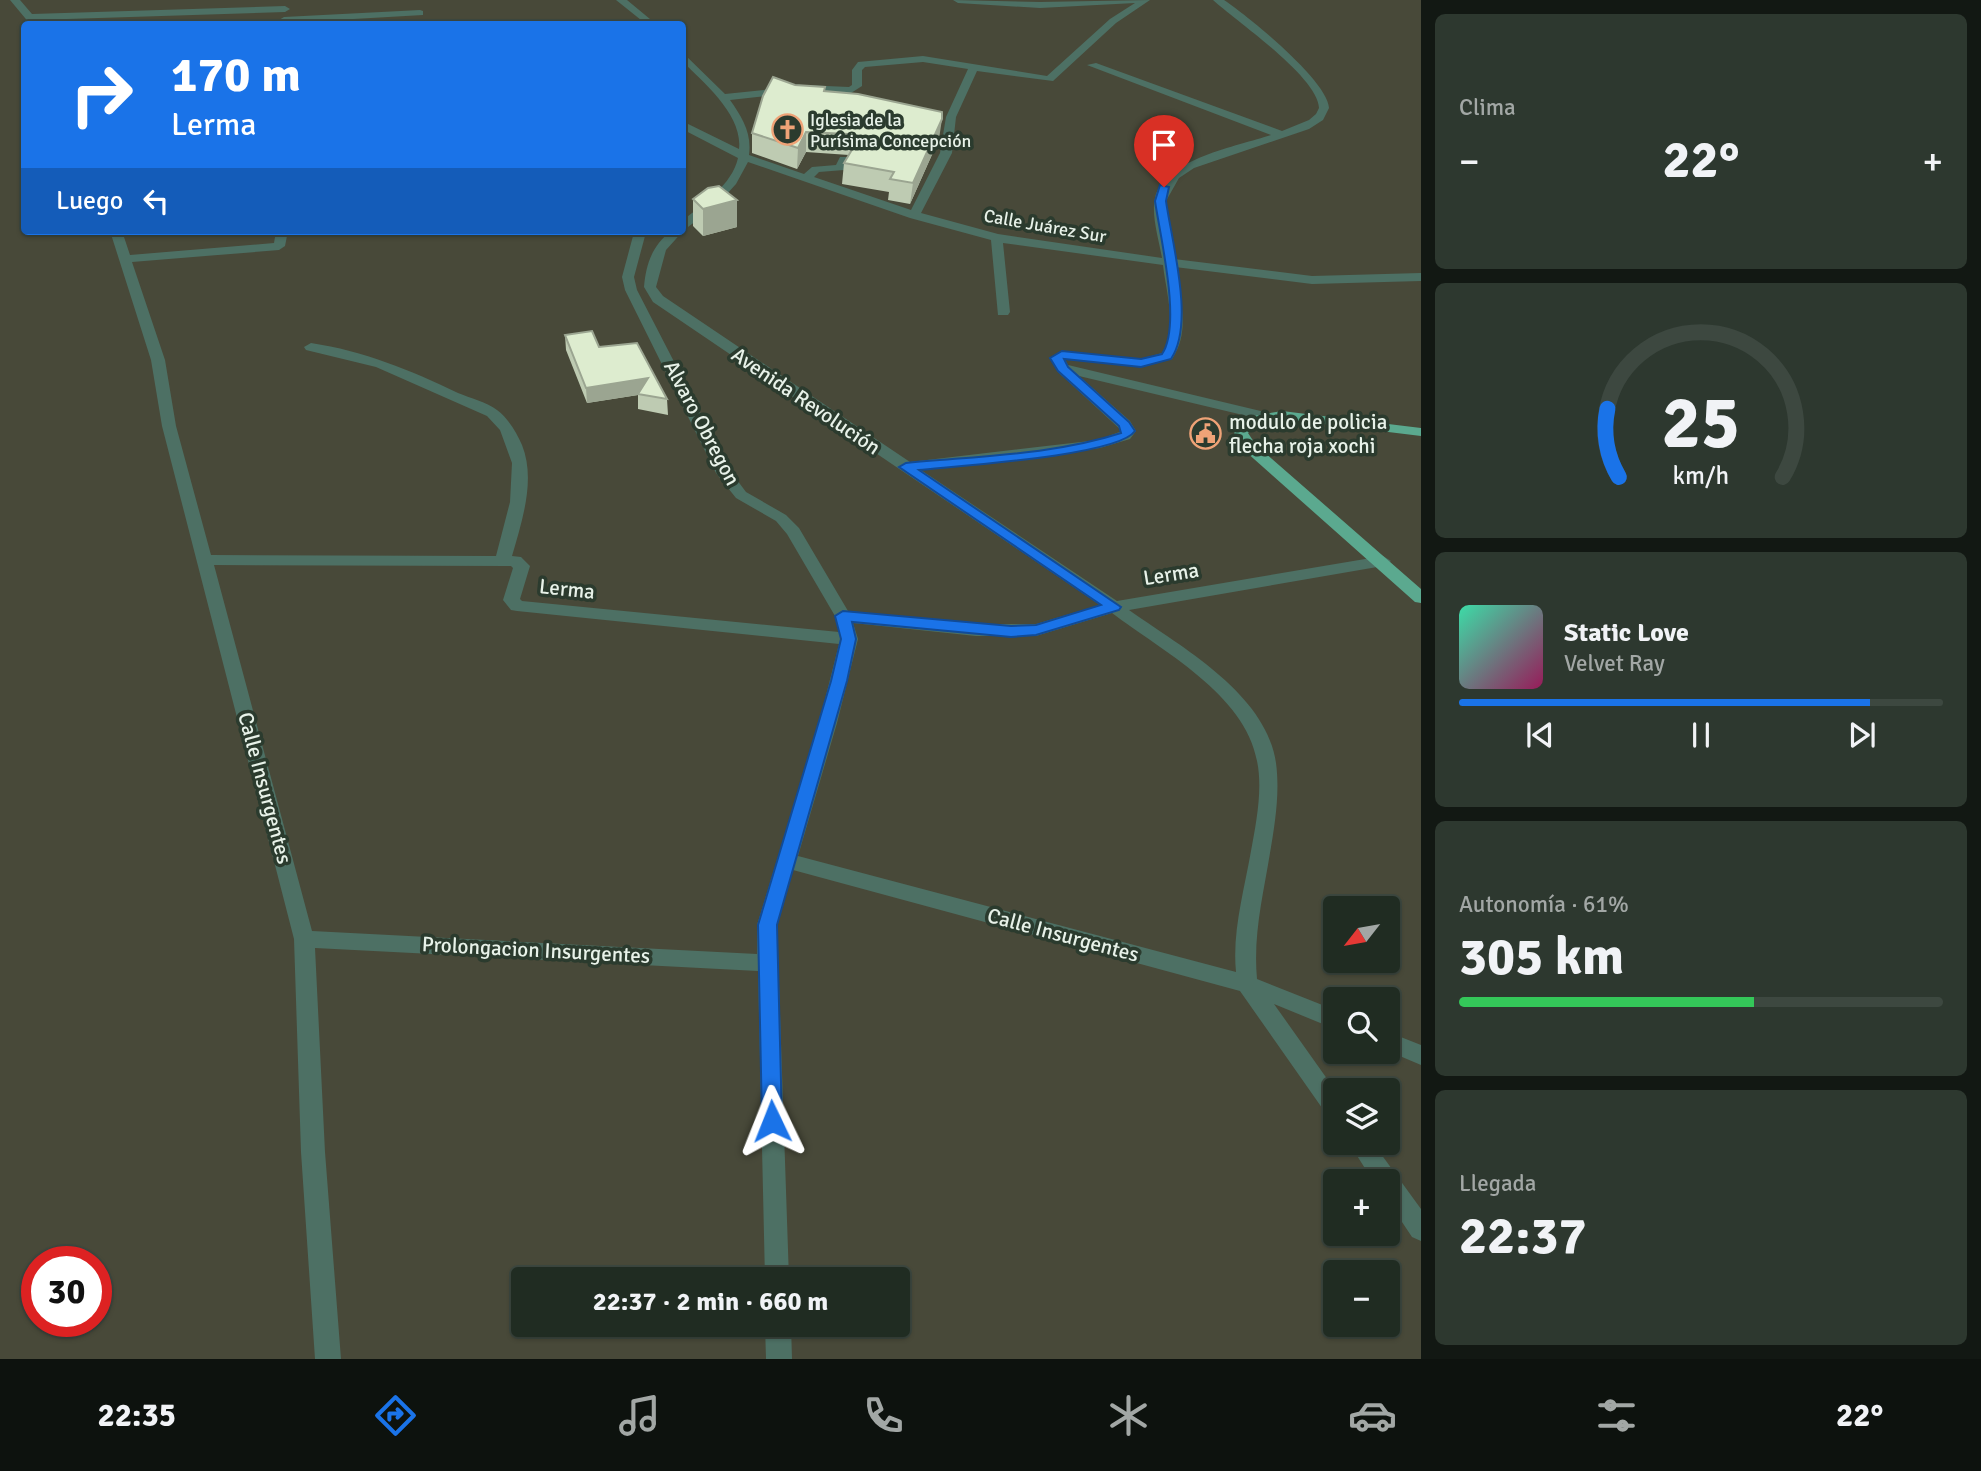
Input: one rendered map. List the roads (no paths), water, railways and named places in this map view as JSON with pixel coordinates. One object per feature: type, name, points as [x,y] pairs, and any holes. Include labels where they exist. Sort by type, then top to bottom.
[{"type":"main road","points":[[1421,432],[1301,417],[1264,416],[1252,420],[1241,433],[1250,448],[1383,561],[1421,598]]},
{"type":"street","points":[[15,0],[32,21],[285,13],[421,13]]},
{"type":"street","points":[[420,0],[422,21]]},
{"type":"street","points":[[621,0],[647,21]]},
{"type":"street","points":[[636,12],[639,0]]},
{"type":"street","points":[[958,0],[1040,5],[1134,0]]},
{"type":"street","points":[[721,98],[766,93],[780,87],[853,89],[857,86],[858,67],[872,62],[923,59],[1049,79],[1113,21],[1145,0]]},
{"type":"street","points":[[1063,362],[1141,363],[1167,356],[1173,347],[1177,323],[1160,201],[1164,187],[1171,177],[1190,166],[1284,136],[1319,120],[1323,112],[1322,94],[1223,3],[1201,0]]},
{"type":"street","points":[[686,59],[711,82],[736,117],[747,139],[747,158],[720,197],[686,224]]},
{"type":"street","points":[[1092,65],[1284,136]]},
{"type":"street","points":[[914,215],[946,153],[951,117],[975,67]]},
{"type":"street","name":"Calle Juárez Sur","points":[[686,126],[747,158],[914,215],[997,238],[1312,281],[1421,278]]},
{"type":"street","points":[[806,178],[816,169],[840,168],[844,159]]},
{"type":"street","name":"Calle Insurgentes","points":[[117,235],[158,360],[169,426],[304,939],[313,1152],[328,1359]]},
{"type":"street","points":[[123,259],[279,246],[281,235]]},
{"type":"street","name":"Alvaro Obregon","points":[[631,235],[628,277],[631,290],[724,473],[741,495],[781,518],[793,531],[843,616],[849,639],[828,723],[767,925],[777,1267]]},
{"type":"street","points":[[634,235],[660,244],[672,235]]},
{"type":"street","points":[[997,238],[1003,313]]},
{"type":"street","name":"Avenida Revolución","points":[[660,244],[652,267],[650,287],[658,299],[1114,607],[1224,687],[1255,727],[1267,762],[1266,821],[1244,947],[1247,984]]},
{"type":"street","points":[[206,560],[503,560],[520,485],[515,439],[505,424],[492,413],[379,363],[337,350],[311,347]]},
{"type":"street","points":[[1063,362],[1264,416]]},
{"type":"street","points":[[906,467],[1100,444],[1125,436],[1129,431],[1127,427],[1063,362]]},
{"type":"street","name":"Lerma","points":[[503,560],[515,561],[522,566],[511,600],[517,606],[849,639]]},
{"type":"street","name":"Lerma","points":[[843,616],[1011,632],[1036,630],[1114,607],[1383,561]]},
{"type":"street","name":"Calle Insurgentes","points":[[787,861],[1247,984],[1323,1015]]},
{"type":"street","name":"Prolongacion Insurgentes","points":[[304,939],[767,963]]},
{"type":"street","points":[[1247,984],[1323,1091]]},
{"type":"street","points":[[1400,1046],[1421,1055]]},
{"type":"street","points":[[1400,1200],[1421,1229]]},
{"type":"street","points":[[778,1337],[779,1359]]},
{"type":"place","name":"Iglesia de la Purísima Concepción","points":[[787,130]]},
{"type":"place","name":"modulo de policia flecha roja xochi","points":[[1206,434]]}]
